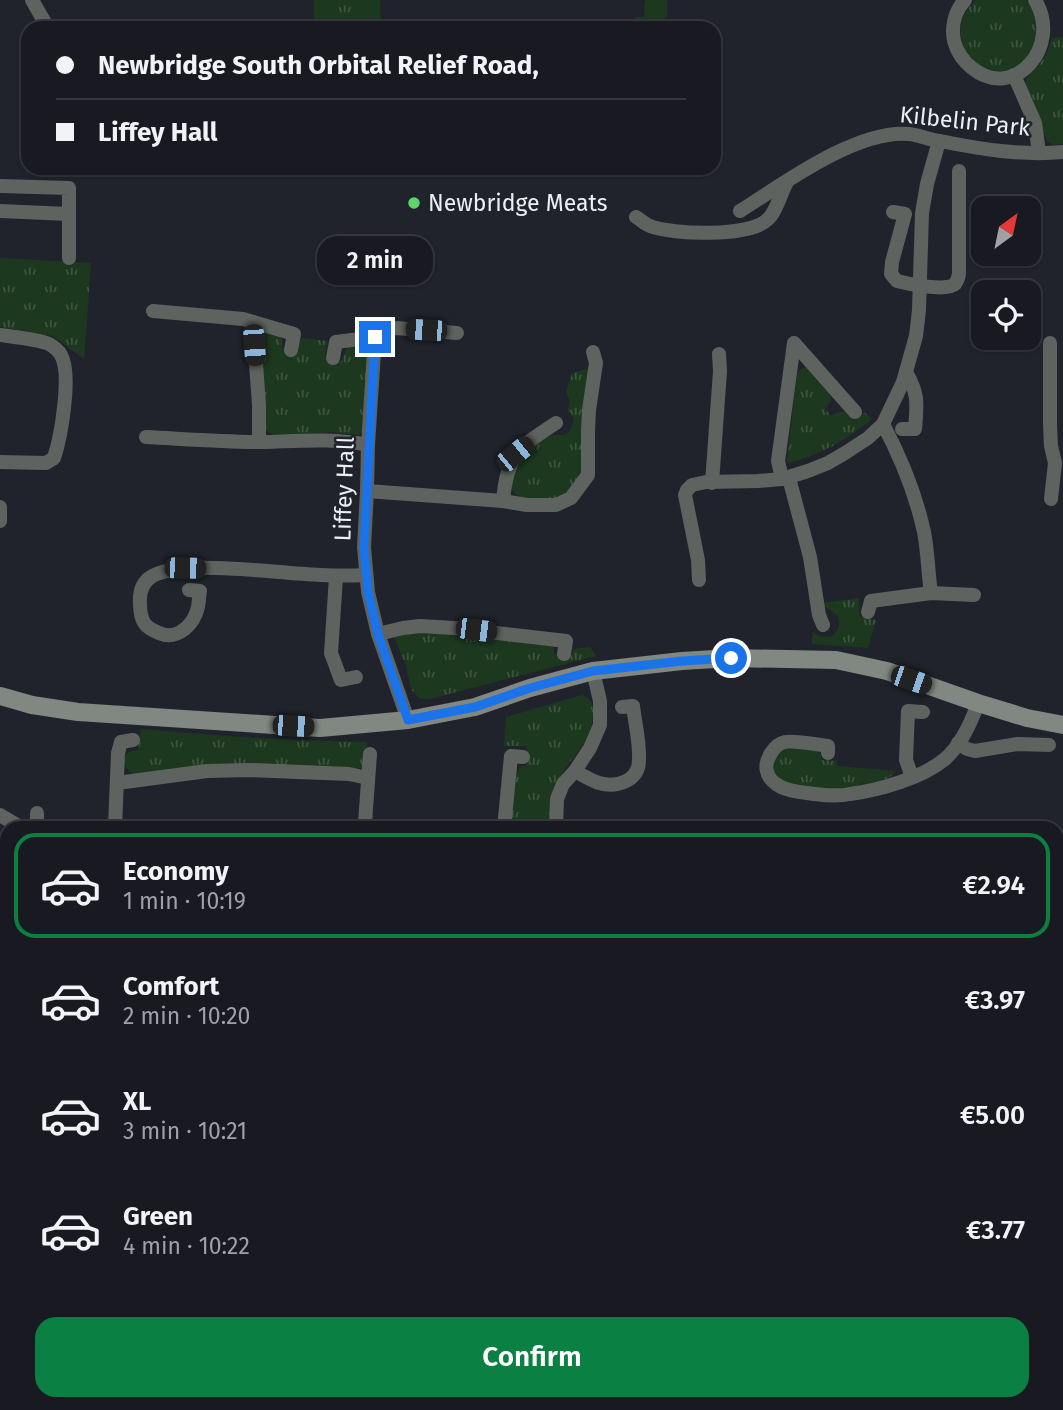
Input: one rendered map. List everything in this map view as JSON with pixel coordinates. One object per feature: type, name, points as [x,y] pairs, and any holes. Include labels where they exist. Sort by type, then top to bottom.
[{"type":"street","points":[[32,0],[44,21]]},
{"type":"street","points":[[965,0],[954,19],[956,48],[963,60],[974,70],[1002,78],[1025,70],[1034,63],[1045,44],[1044,14],[1035,0]]},
{"type":"street","points":[[1014,75],[1034,122],[1039,153]]},
{"type":"street","name":"Kilbelin Park","points":[[740,211],[826,157],[885,135],[908,134],[1008,152],[1063,152]]},
{"type":"street","points":[[699,580],[698,560],[685,495],[692,485],[785,478],[828,463],[868,438],[883,424],[892,408],[916,336],[922,214],[939,141]]},
{"type":"street","points":[[893,212],[905,214],[891,274],[897,281],[941,288],[953,285],[960,273],[960,171]]},
{"type":"street","points":[[636,217],[649,226],[670,231],[722,233],[746,229],[761,225],[772,215],[788,181]]},
{"type":"street","points":[[0,186],[69,188],[69,258]]},
{"type":"street","points":[[943,189],[959,191]]},
{"type":"street","points":[[0,211],[69,214]]},
{"type":"street","points":[[153,311],[243,319],[294,334],[291,350]]},
{"type":"street","points":[[253,322],[259,442]]},
{"type":"street","points":[[333,358],[336,342],[375,337],[386,330],[396,328],[457,333]]},
{"type":"street","points":[[0,335],[50,344],[61,353],[66,385],[59,444],[54,458],[46,464],[0,463]]},
{"type":"street","name":"Liffey Hall","points":[[375,337],[364,547],[366,575],[378,634],[408,720]]},
{"type":"street","points":[[823,625],[810,557],[778,461],[794,343],[855,412]]},
{"type":"street","points":[[1050,343],[1057,387],[1051,446],[1059,463],[1051,499]]},
{"type":"street","points":[[368,491],[527,505],[556,505],[572,498],[589,475],[589,410],[596,363],[593,352]]},
{"type":"street","points":[[712,483],[719,354]]},
{"type":"street","points":[[902,429],[915,429],[918,400],[915,387],[906,372]]},
{"type":"street","points":[[831,410],[844,400]]},
{"type":"street","points":[[503,501],[509,466],[515,454],[556,423]]},
{"type":"street","points":[[883,424],[894,444],[916,505],[924,534],[931,593]]},
{"type":"street","points":[[146,437],[259,442],[330,440],[368,445]]},
{"type":"street","points":[[0,507],[0,521]]},
{"type":"street","points":[[189,590],[200,591],[198,608],[192,621],[184,629],[176,635],[165,635],[155,632],[145,624],[141,616],[141,589],[144,582],[160,572],[185,568],[336,577],[366,575]]},
{"type":"street","points":[[336,577],[331,653],[341,680],[356,677]]},
{"type":"street","points":[[868,612],[871,601],[931,593],[974,595]]},
{"type":"street","points":[[378,634],[419,626],[454,628],[566,641],[564,654]]},
{"type":"street","points":[[0,696],[32,705],[78,712],[320,728],[408,720],[475,707],[530,688],[593,671],[731,658],[836,660],[887,671],[978,703],[1031,719],[1063,725]]},
{"type":"street","points":[[556,821],[558,799],[563,784],[590,748],[600,725],[600,701],[593,671]]},
{"type":"street","points":[[828,754],[828,746],[785,742],[776,746],[771,754],[767,771],[779,787],[793,792],[822,795],[849,795],[912,778],[947,757],[971,722],[978,703]]},
{"type":"street","points":[[575,771],[601,784],[616,785],[628,781],[636,774],[639,761],[633,706],[622,707]]},
{"type":"street","points":[[912,778],[906,760],[908,711],[923,712]]},
{"type":"street","points":[[116,821],[118,753],[121,742],[134,740]]},
{"type":"street","points":[[958,743],[975,751],[1018,744],[1049,745]]},
{"type":"street","points":[[365,821],[370,754]]},
{"type":"street","points":[[505,821],[511,756],[523,757]]},
{"type":"street","points":[[117,783],[207,771],[251,770],[349,774],[368,778]]},
{"type":"green space","points":[[314,0],[380,0],[381,21],[314,21]]},
{"type":"green space","points":[[645,0],[667,0],[667,15],[663,21],[637,21],[635,17],[644,17]]},
{"type":"green space","points":[[976,0],[1025,0],[1032,6],[1040,21],[1029,60],[1004,71],[990,70],[969,56],[963,46],[962,22]]},
{"type":"green space","points":[[1063,37],[1063,144],[1053,145],[1047,141],[1026,88],[1026,79],[1045,57],[1052,38]]},
{"type":"green space","points":[[0,258],[91,263],[84,359],[53,336],[0,327]]},
{"type":"green space","points":[[266,331],[281,337],[282,348],[297,352],[301,338],[327,341],[325,357],[341,362],[347,348],[362,345],[368,348],[364,430],[359,435],[332,432],[278,436],[272,435],[265,428],[261,337]]},
{"type":"green space","points":[[590,368],[584,467],[581,477],[571,489],[557,498],[535,500],[520,497],[512,487],[517,466],[537,442],[570,431],[574,420],[568,412],[570,401],[566,392],[572,373]]},
{"type":"green space","points":[[808,368],[830,393],[829,404],[825,409],[831,416],[844,412],[854,421],[864,412],[872,419],[833,446],[788,463],[796,382],[798,372]]},
{"type":"green space","points":[[859,598],[859,616],[876,620],[868,648],[812,644],[813,632],[819,636],[831,637],[838,628],[837,616],[824,607],[823,603]]},
{"type":"green space","points":[[423,631],[554,646],[554,654],[571,656],[574,649],[590,647],[596,656],[430,699],[421,699],[412,691],[405,663],[394,637]]},
{"type":"green space","points":[[582,695],[592,703],[589,732],[557,784],[550,821],[511,821],[514,778],[520,767],[526,766],[527,746],[504,746],[506,717]]},
{"type":"green space","points":[[141,729],[254,738],[367,742],[367,755],[362,768],[353,769],[135,775],[126,768],[124,760],[127,753],[138,750]]},
{"type":"green space","points":[[783,748],[817,750],[822,760],[837,761],[837,766],[896,771],[888,779],[863,783],[849,790],[805,787],[783,782],[774,772],[774,758]]},
{"type":"place","name":"Newbridge Meats","points":[[414,203]]},
{"type":"route","points":[[375,337],[364,547],[368,592],[378,634],[408,720],[475,707],[530,688],[593,671],[731,658]]}]
